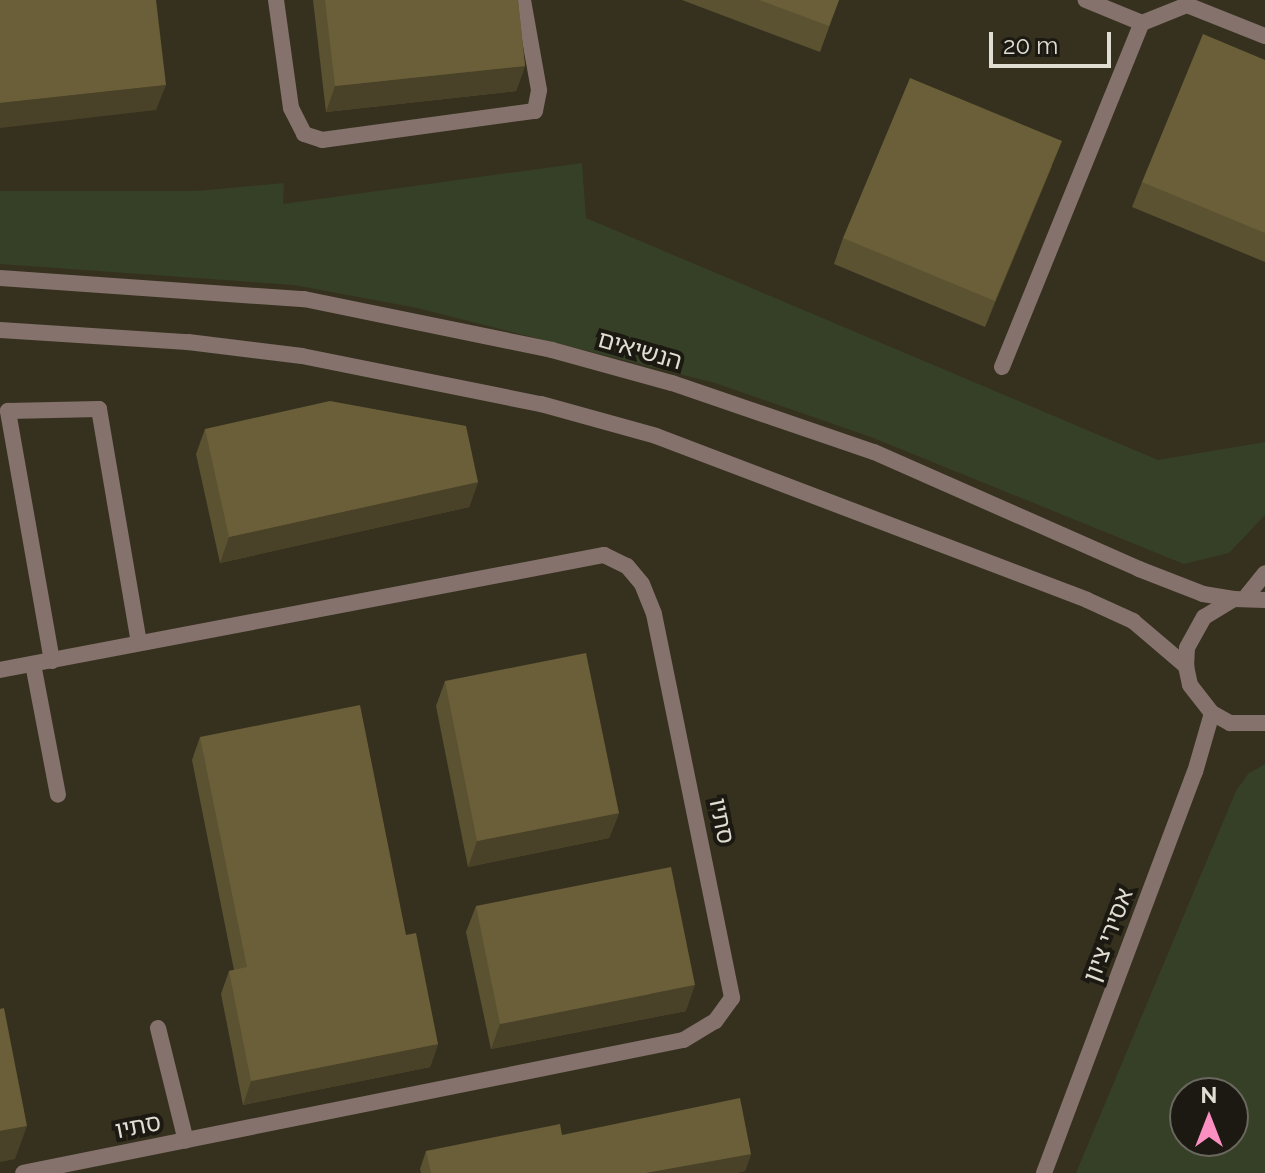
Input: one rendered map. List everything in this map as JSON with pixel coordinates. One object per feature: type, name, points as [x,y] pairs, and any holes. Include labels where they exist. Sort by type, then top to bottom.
[{"type":"street","points":[[276,0],[291,108],[304,134],[322,140],[535,111],[539,90],[523,0]]},
{"type":"street","points":[[1086,0],[1142,23]]},
{"type":"street","points":[[1002,367],[1142,23],[1188,2],[1265,36]]},
{"type":"street","name":"הנשיאים","points":[[0,278],[304,299],[552,350],[672,383],[874,452],[1139,569],[1203,594],[1265,600]]},
{"type":"street","points":[[0,330],[188,342],[302,356],[525,400],[656,436],[1087,600],[1133,621],[1186,666]]},
{"type":"street","points":[[52,661],[8,411],[99,409],[139,643]]},
{"type":"street","name":"סתיו","points":[[0,670],[577,557],[604,555],[627,566],[642,584],[654,614],[729,968],[732,998],[715,1021],[683,1040],[23,1173]]},
{"type":"street","points":[[1265,573],[1240,599],[1204,617],[1187,648],[1186,666],[1190,685],[1212,713],[1230,723],[1265,723]]},
{"type":"street","points":[[33,664],[58,795]]},
{"type":"street","name":"אסירי ציון","points":[[1044,1173],[1195,772],[1212,713]]},
{"type":"street","points":[[158,1028],[186,1141]]},
{"type":"green space","points":[[582,163],[586,218],[1158,460],[1265,442],[1265,515],[1229,553],[1184,564],[871,437],[715,383],[417,308],[294,285],[0,264],[0,191],[197,191],[284,183],[283,204]]},
{"type":"green space","points":[[1265,764],[1265,1173],[1076,1173],[1236,791],[1248,774]]},
{"type":"building","points":[[0,0],[156,0],[166,85],[0,103]]},
{"type":"building","points":[[325,0],[518,0],[525,66],[335,86]]},
{"type":"building","points":[[759,0],[839,0],[829,26]]},
{"type":"building","points":[[1203,34],[1265,60],[1265,233],[1142,182]]},
{"type":"building","points":[[910,78],[1062,141],[995,301],[843,238]]},
{"type":"building","points":[[330,401],[466,426],[478,482],[229,537],[205,429]]},
{"type":"building","points":[[586,653],[619,813],[477,841],[445,681]]},
{"type":"building","points":[[360,705],[406,935],[416,933],[438,1044],[251,1081],[229,971],[247,967],[200,737]]},
{"type":"building","points":[[671,867],[695,985],[500,1024],[476,906]]},
{"type":"building","points":[[4,1008],[27,1126],[0,1131],[0,1009]]},
{"type":"building","points":[[740,1098],[751,1154],[645,1173],[431,1173],[426,1151],[560,1124],[562,1135]]}]
